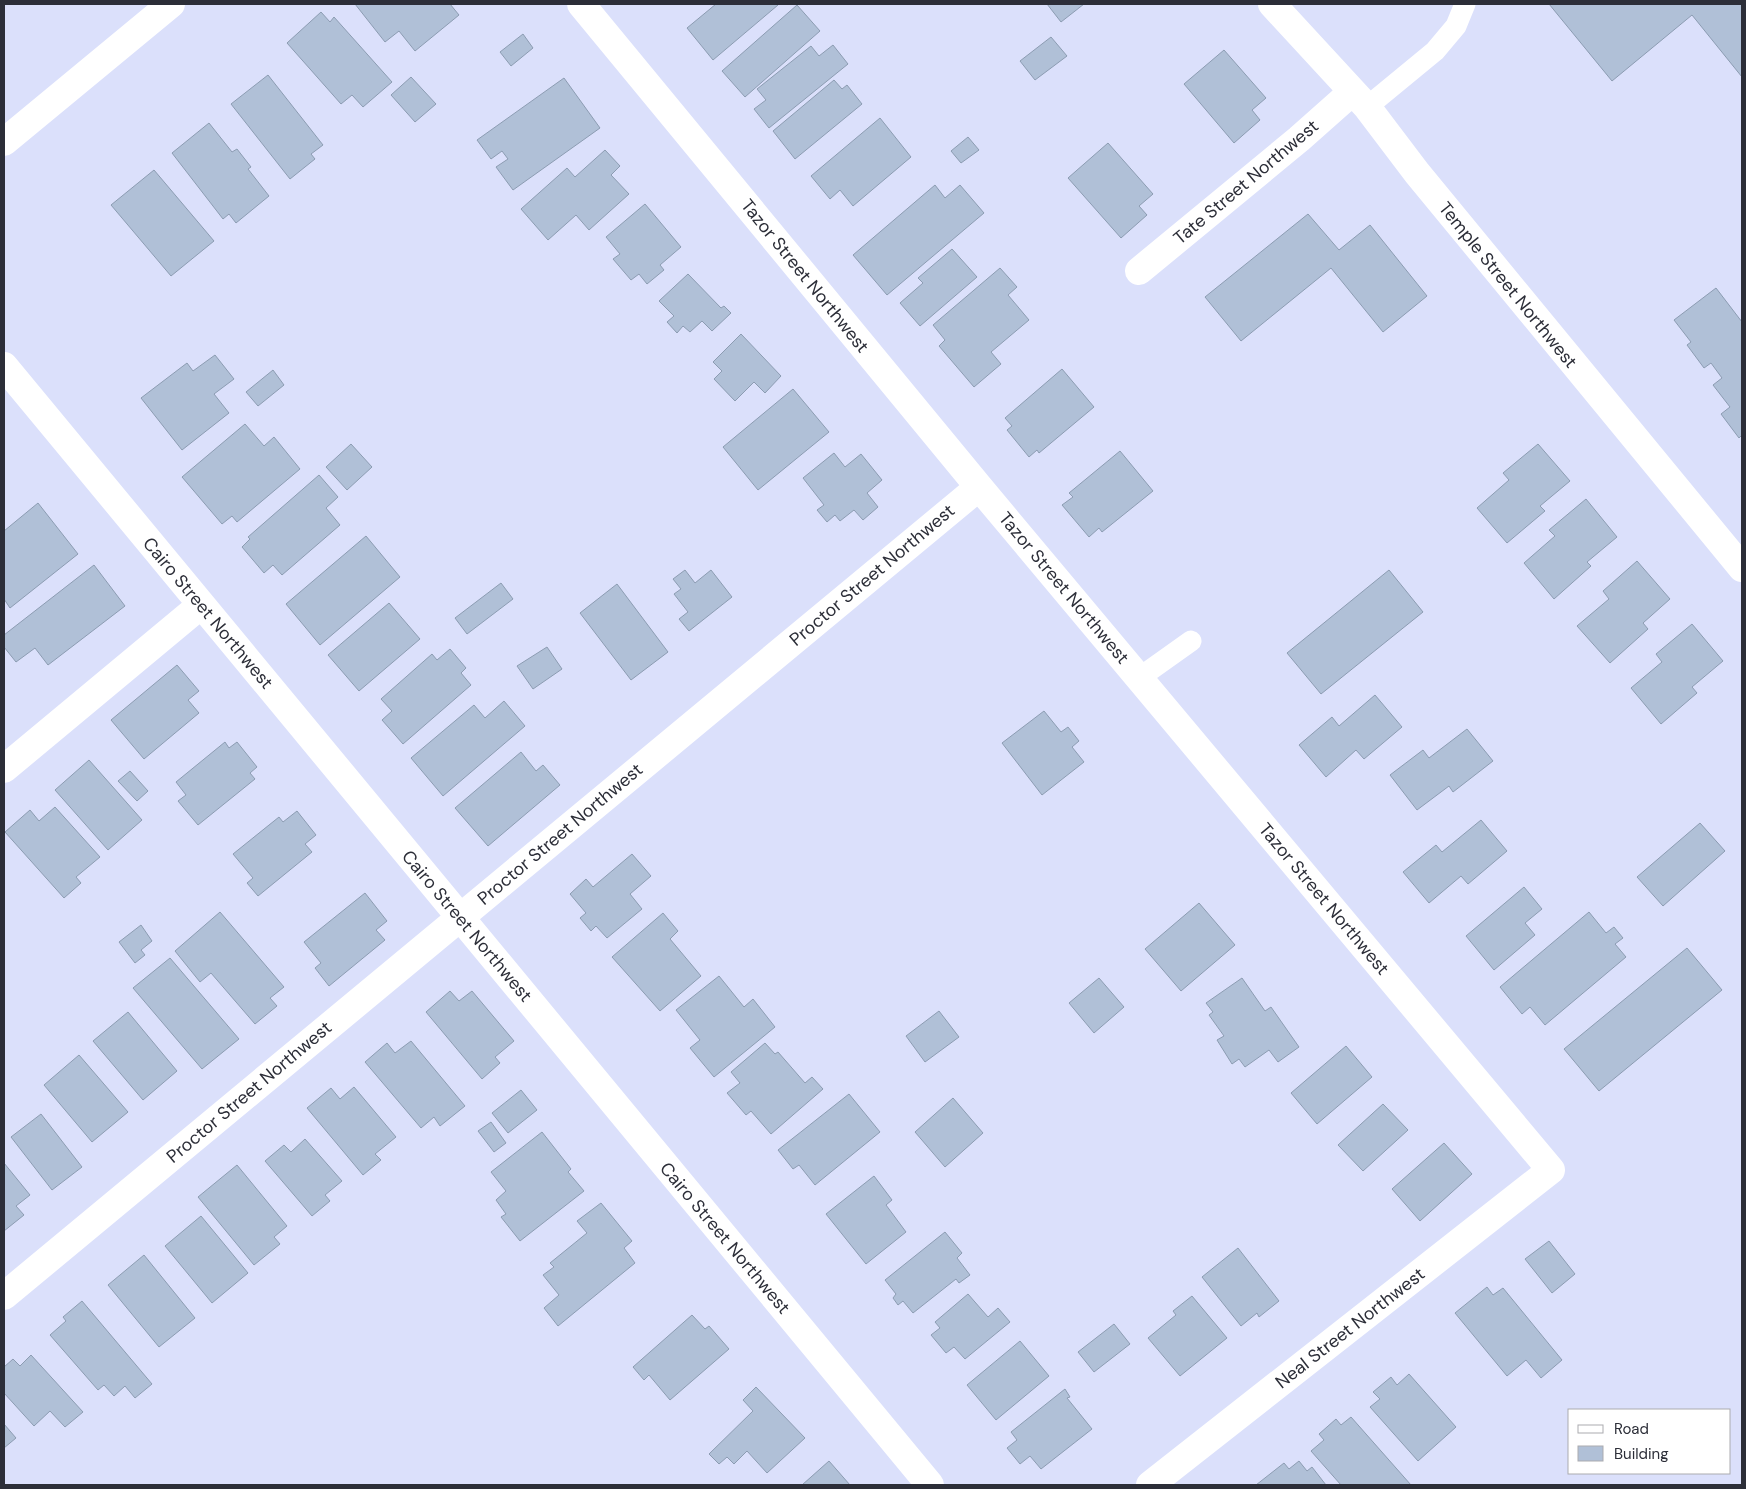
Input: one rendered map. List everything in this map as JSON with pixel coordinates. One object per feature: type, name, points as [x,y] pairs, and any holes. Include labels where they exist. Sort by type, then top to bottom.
[{"type":"street","points":[[4,142],[171,4]]},
{"type":"street","name":"Tazor Street Northwest","points":[[581,4],[979,487],[1551,1170]]},
{"type":"street","name":"Temple Street Northwest","points":[[1272,4],[1360,100],[1417,173],[1742,568]]},
{"type":"street","name":"Tate Street Northwest","points":[[1139,271],[1299,139],[1360,100]]},
{"type":"street","name":"Cairo Street Northwest","points":[[4,366],[930,1485]]},
{"type":"street","name":"Proctor Street Northwest","points":[[4,1296],[979,487]]},
{"type":"street","points":[[4,769],[202,605]]},
{"type":"street","name":"Neal Street Northwest","points":[[1150,1485],[1551,1170]]},
{"type":"lane","points":[[1360,100],[1435,51],[1456,26],[1465,4]]},
{"type":"lane","points":[[1139,678],[1191,641]]},
{"type":"building","points":[[355,4],[450,4],[459,15],[415,51],[399,31],[385,42]]},
{"type":"building","points":[[716,4],[778,5],[713,60],[687,28]]},
{"type":"building","points":[[1047,4],[1084,4],[1061,22]]},
{"type":"building","points":[[1549,4],[1742,4],[1742,77],[1692,15],[1612,81]]},
{"type":"building","points":[[797,5],[820,31],[745,97],[722,71]]},
{"type":"building","points":[[321,12],[330,22],[334,17],[392,82],[363,107],[352,95],[341,104],[287,43]]},
{"type":"building","points":[[523,34],[533,48],[511,66],[500,52]]},
{"type":"building","points":[[1051,37],[1067,56],[1035,80],[1020,61]]},
{"type":"building","points":[[833,45],[848,64],[769,128],[754,109],[766,100],[757,89],[811,46],[819,56]]},
{"type":"building","points":[[1224,50],[1266,98],[1252,110],[1260,120],[1234,143],[1184,84]]},
{"type":"building","points":[[268,75],[323,145],[311,154],[315,159],[290,179],[231,104]]},
{"type":"building","points":[[411,77],[436,104],[415,122],[391,95]]},
{"type":"building","points":[[564,78],[600,128],[513,190],[496,167],[508,159],[502,151],[491,159],[477,140]]},
{"type":"building","points":[[834,80],[842,89],[847,85],[862,104],[795,159],[773,131]]},
{"type":"building","points":[[880,118],[911,157],[853,206],[840,190],[830,199],[811,176]]},
{"type":"building","points":[[209,123],[232,152],[237,149],[251,167],[248,169],[269,196],[236,223],[229,214],[223,219],[172,153]]},
{"type":"building","points":[[968,137],[979,150],[961,163],[951,151]]},
{"type":"building","points":[[1108,143],[1153,194],[1139,206],[1147,215],[1121,238],[1068,178]]},
{"type":"building","points":[[605,150],[620,166],[611,175],[629,194],[589,230],[576,215],[548,240],[521,209],[567,168],[575,177]]},
{"type":"building","points":[[154,170],[214,241],[171,276],[111,205]]},
{"type":"building","points":[[935,185],[945,198],[960,185],[984,213],[887,295],[853,255]]},
{"type":"building","points":[[645,204],[681,247],[660,265],[664,270],[647,284],[639,274],[631,280],[613,259],[620,254],[606,237]]},
{"type":"building","points":[[1308,214],[1339,250],[1370,225],[1427,296],[1383,332],[1331,268],[1241,341],[1205,297]]},
{"type":"building","points":[[952,249],[977,277],[920,326],[900,303],[923,283],[918,278]]},
{"type":"building","points":[[1000,268],[1017,287],[1008,295],[1029,320],[991,352],[1001,364],[974,387],[939,346],[945,340],[933,325]]},
{"type":"building","points":[[688,274],[721,308],[724,306],[731,313],[712,331],[702,321],[690,332],[683,326],[677,333],[667,322],[674,316],[659,301]]},
{"type":"building","points":[[1716,288],[1742,322],[1742,435],[1739,438],[1721,414],[1730,407],[1713,385],[1722,378],[1711,363],[1704,368],[1687,345],[1691,342],[1674,320]]},
{"type":"building","points":[[741,334],[781,376],[765,393],[754,382],[735,401],[714,379],[722,371],[713,362]]},
{"type":"building","points":[[215,355],[234,379],[214,394],[229,413],[182,450],[141,398],[187,363],[193,371]]},
{"type":"building","points":[[1062,369],[1094,407],[1039,453],[1037,450],[1029,457],[1007,430],[1012,426],[1005,418]]},
{"type":"building","points":[[273,370],[284,385],[258,406],[246,392]]},
{"type":"building","points":[[793,389],[829,432],[758,490],[723,447]]},
{"type":"building","points":[[245,424],[264,446],[274,437],[300,469],[237,522],[232,516],[222,524],[182,477]]},
{"type":"building","points":[[351,444],[372,467],[347,490],[326,467]]},
{"type":"building","points":[[1538,444],[1570,481],[1540,506],[1545,511],[1507,543],[1477,508],[1509,480],[1503,473]]},
{"type":"building","points":[[1120,451],[1153,491],[1102,532],[1099,528],[1089,537],[1062,505],[1073,497],[1069,493]]},
{"type":"building","points":[[834,453],[845,467],[861,454],[882,480],[867,493],[878,507],[863,520],[854,510],[840,521],[835,515],[827,522],[817,510],[824,505],[803,478]]},
{"type":"building","points":[[319,475],[338,497],[326,508],[340,525],[282,575],[273,565],[264,573],[242,547],[250,539],[248,537]]},
{"type":"building","points":[[1586,499],[1617,537],[1587,562],[1591,566],[1554,599],[1524,563],[1555,536],[1549,530]]},
{"type":"building","points":[[38,503],[78,554],[10,608],[4,599],[4,531]]},
{"type":"building","points":[[366,536],[400,577],[320,645],[286,604]]},
{"type":"building","points":[[1637,561],[1670,599],[1643,623],[1648,629],[1610,663],[1577,626],[1609,599],[1603,591]]},
{"type":"building","points":[[94,565],[125,606],[48,665],[35,648],[16,662],[4,647],[4,635]]},
{"type":"building","points":[[685,570],[695,583],[711,570],[732,597],[689,631],[679,619],[688,612],[674,594],[681,589],[673,579]]},
{"type":"building","points":[[1389,570],[1423,612],[1321,694],[1287,653]]},
{"type":"building","points":[[501,583],[513,599],[467,634],[455,618]]},
{"type":"building","points":[[617,584],[668,652],[631,680],[580,613]]},
{"type":"building","points":[[389,603],[420,639],[359,691],[328,655]]},
{"type":"building","points":[[1692,624],[1723,661],[1692,687],[1697,693],[1661,724],[1631,688],[1662,662],[1656,654]]},
{"type":"building","points":[[547,647],[562,669],[533,689],[517,666]]},
{"type":"building","points":[[450,649],[466,668],[461,673],[471,685],[403,744],[382,720],[392,711],[381,699],[432,654],[437,660]]},
{"type":"building","points":[[177,665],[199,691],[188,700],[199,713],[144,759],[111,720]]},
{"type":"building","points":[[1375,695],[1402,727],[1364,759],[1356,750],[1326,777],[1299,745],[1332,717],[1339,726]]},
{"type":"building","points":[[504,701],[525,726],[443,796],[411,758],[474,705],[485,718]]},
{"type":"building","points":[[1044,711],[1061,732],[1068,727],[1079,741],[1072,747],[1084,762],[1042,795],[1002,743]]},
{"type":"building","points":[[1467,729],[1493,761],[1453,792],[1449,786],[1417,810],[1390,775],[1423,750],[1429,758]]},
{"type":"building","points":[[225,742],[229,748],[237,742],[257,767],[250,773],[255,779],[198,825],[178,801],[186,795],[176,782]]},
{"type":"building","points":[[521,752],[536,771],[543,765],[560,785],[488,846],[455,808]]},
{"type":"building","points":[[89,760],[142,820],[108,850],[55,790]]},
{"type":"building","points":[[130,771],[148,791],[137,801],[118,781]]},
{"type":"building","points":[[55,807],[100,857],[76,877],[81,883],[64,898],[5,832],[30,810],[39,821]]},
{"type":"building","points":[[297,811],[316,835],[305,844],[312,852],[258,896],[247,883],[253,878],[233,854],[279,817],[283,822]]},
{"type":"building","points":[[1481,820],[1507,851],[1468,884],[1461,876],[1429,903],[1403,872],[1436,845],[1442,852]]},
{"type":"building","points":[[1700,823],[1725,851],[1663,906],[1637,877]]},
{"type":"building","points":[[632,854],[651,876],[630,894],[642,909],[607,938],[596,926],[591,931],[580,918],[586,913],[570,894],[586,879],[593,887]]},
{"type":"building","points":[[1524,887],[1542,909],[1525,923],[1535,935],[1494,970],[1466,936]]},
{"type":"building","points":[[365,893],[387,921],[376,930],[385,940],[329,986],[315,968],[321,963],[304,942]]},
{"type":"building","points":[[1199,903],[1235,945],[1181,991],[1145,949]]},
{"type":"building","points":[[220,912],[284,987],[270,998],[277,1006],[255,1024],[211,973],[200,982],[175,951]]},
{"type":"building","points":[[1589,912],[1606,933],[1614,927],[1623,938],[1615,944],[1626,957],[1545,1025],[1530,1007],[1522,1014],[1500,987]]},
{"type":"building","points":[[663,913],[678,931],[670,939],[701,976],[660,1011],[612,957]]},
{"type":"building","points":[[141,925],[152,941],[141,950],[145,955],[135,963],[119,942]]},
{"type":"building","points":[[1687,948],[1722,990],[1599,1091],[1564,1049]]},
{"type":"building","points":[[170,958],[239,1039],[202,1069],[133,988]]},
{"type":"building","points":[[719,976],[744,1007],[753,999],[775,1027],[714,1077],[690,1048],[700,1040],[676,1010]]},
{"type":"building","points":[[1099,978],[1124,1007],[1094,1033],[1069,1003]]},
{"type":"building","points":[[1242,978],[1265,1011],[1271,1007],[1299,1047],[1278,1062],[1269,1050],[1245,1067],[1239,1059],[1232,1064],[1217,1040],[1224,1036],[1209,1015],[1213,1012],[1206,1003]]},
{"type":"building","points":[[450,991],[459,1001],[472,991],[514,1041],[495,1057],[500,1063],[482,1079],[426,1012]]},
{"type":"building","points":[[939,1011],[959,1037],[925,1062],[906,1036]]},
{"type":"building","points":[[128,1012],[177,1071],[143,1100],[93,1041]]},
{"type":"building","points":[[411,1041],[465,1106],[440,1126],[434,1117],[421,1128],[365,1062],[387,1043],[395,1053]]},
{"type":"building","points":[[765,1043],[775,1054],[778,1052],[805,1083],[812,1077],[823,1089],[771,1134],[751,1111],[746,1115],[727,1093],[740,1083],[731,1072]]},
{"type":"building","points":[[1346,1046],[1372,1077],[1317,1124],[1291,1093]]},
{"type":"building","points":[[79,1055],[128,1112],[92,1142],[44,1085]]},
{"type":"building","points":[[354,1087],[396,1137],[375,1154],[381,1160],[363,1175],[307,1108],[331,1088],[340,1099]]},
{"type":"building","points":[[521,1090],[537,1110],[508,1133],[492,1113]]},
{"type":"building","points":[[849,1094],[880,1132],[815,1185],[799,1165],[793,1169],[778,1150]]},
{"type":"building","points":[[953,1098],[983,1133],[945,1167],[915,1132]]},
{"type":"building","points":[[1383,1104],[1408,1130],[1363,1171],[1338,1145]]},
{"type":"building","points":[[41,1114],[82,1167],[52,1190],[11,1137]]},
{"type":"building","points":[[491,1122],[506,1143],[494,1152],[478,1131]]},
{"type":"building","points":[[542,1132],[571,1169],[568,1172],[584,1191],[520,1241],[501,1217],[506,1214],[496,1200],[506,1191],[491,1172]]},
{"type":"building","points":[[305,1139],[342,1181],[325,1195],[330,1201],[312,1216],[265,1161],[284,1145],[291,1152]]},
{"type":"building","points":[[1444,1143],[1472,1174],[1420,1221],[1392,1189]]},
{"type":"building","points":[[4,1163],[30,1195],[16,1206],[24,1215],[4,1231]]},
{"type":"building","points":[[237,1165],[287,1226],[274,1237],[280,1244],[254,1265],[198,1197]]},
{"type":"building","points":[[874,1176],[892,1200],[886,1205],[906,1232],[866,1264],[826,1214]]},
{"type":"building","points":[[601,1203],[632,1241],[624,1248],[635,1263],[558,1326],[544,1308],[559,1295],[543,1275],[554,1267],[550,1263],[587,1233],[577,1221]]},
{"type":"building","points":[[201,1216],[248,1273],[212,1303],[165,1246]]},
{"type":"building","points":[[945,1232],[962,1253],[957,1258],[970,1275],[959,1283],[956,1279],[913,1313],[903,1301],[898,1305],[893,1298],[896,1294],[885,1280]]},
{"type":"building","points":[[1549,1241],[1575,1274],[1552,1293],[1525,1259]]},
{"type":"building","points":[[1238,1248],[1279,1301],[1259,1317],[1257,1313],[1241,1326],[1202,1277]]},
{"type":"building","points":[[144,1255],[195,1318],[159,1347],[108,1285]]},
{"type":"building","points":[[1487,1287],[1493,1295],[1503,1288],[1562,1360],[1541,1378],[1526,1360],[1507,1376],[1455,1313]]},
{"type":"building","points":[[968,1294],[988,1317],[998,1308],[1010,1322],[965,1359],[954,1347],[946,1353],[931,1335],[940,1328],[935,1322]]},
{"type":"building","points":[[1192,1296],[1227,1338],[1180,1376],[1148,1338],[1176,1315],[1173,1311]]},
{"type":"building","points":[[82,1301],[152,1384],[135,1398],[125,1386],[114,1396],[104,1385],[98,1390],[50,1335],[66,1321],[63,1317]]},
{"type":"building","points":[[692,1315],[705,1329],[709,1326],[729,1349],[670,1400],[649,1375],[644,1380],[633,1367]]},
{"type":"building","points":[[1114,1324],[1130,1344],[1094,1372],[1078,1352]]},
{"type":"building","points":[[1020,1341],[1049,1376],[996,1420],[967,1385]]},
{"type":"building","points":[[31,1355],[83,1412],[65,1427],[50,1411],[34,1426],[4,1393],[4,1367],[13,1359],[20,1366]]},
{"type":"building","points":[[1409,1374],[1456,1427],[1418,1461],[1370,1407],[1380,1399],[1373,1392],[1391,1377],[1397,1385]]},
{"type":"building","points":[[756,1387],[805,1438],[767,1473],[747,1451],[734,1464],[727,1457],[719,1464],[709,1454],[753,1411],[743,1400]]},
{"type":"building","points":[[1065,1389],[1070,1397],[1067,1398],[1092,1429],[1041,1469],[1030,1456],[1020,1464],[1007,1448],[1017,1440],[1011,1432]]},
{"type":"building","points":[[1351,1417],[1411,1485],[1341,1485],[1311,1451],[1324,1440],[1319,1434],[1336,1419],[1341,1425]]},
{"type":"building","points":[[4,1424],[16,1438],[4,1448]]},
{"type":"building","points":[[829,1461],[850,1485],[802,1485]]},
{"type":"building","points":[[1299,1461],[1307,1471],[1312,1467],[1326,1485],[1256,1485],[1284,1463],[1289,1469]]}]
